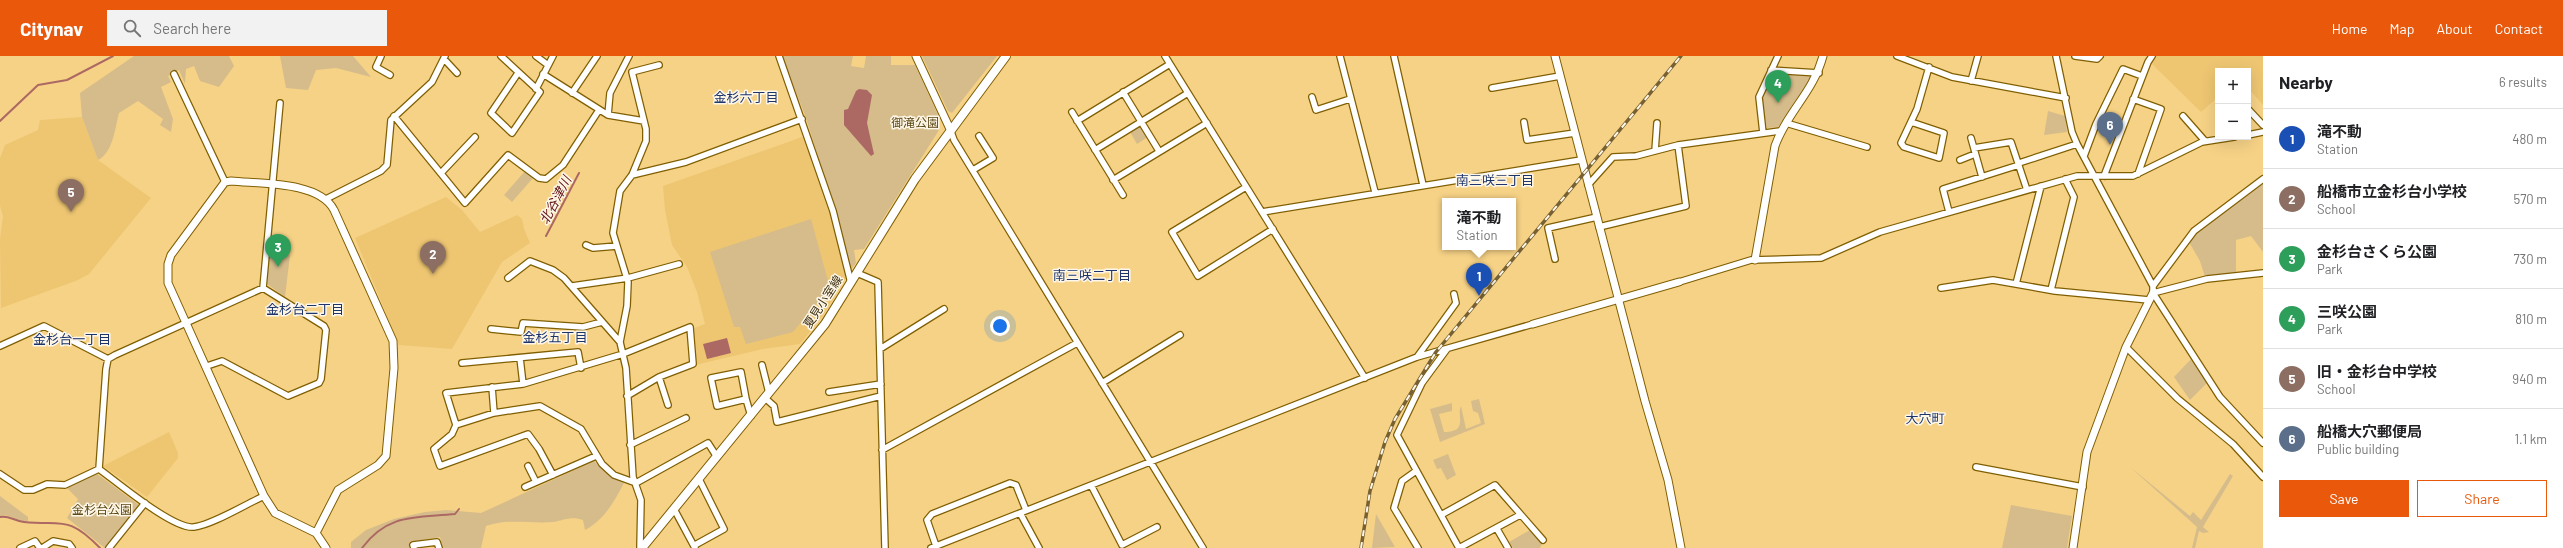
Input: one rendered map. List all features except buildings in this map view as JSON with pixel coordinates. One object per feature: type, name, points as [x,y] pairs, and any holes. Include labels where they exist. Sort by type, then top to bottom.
[{"type":"main road","name":"夏見小室線","points":[[641,548],[751,416],[825,324],[915,179],[950,129],[1006,56]]},
{"type":"street","points":[[381,56],[376,67],[390,75]]},
{"type":"street","points":[[501,56],[540,92],[512,133],[491,113],[518,73]]},
{"type":"street","points":[[536,56],[548,65]]},
{"type":"street","points":[[536,89],[552,56]]},
{"type":"street","points":[[572,93],[597,56]]},
{"type":"street","points":[[608,115],[611,91],[630,56]]},
{"type":"street","points":[[779,56],[833,211],[851,283]]},
{"type":"street","points":[[916,56],[950,129],[973,170],[1203,548]]},
{"type":"street","points":[[1165,56],[1365,378]]},
{"type":"street","points":[[1340,56],[1375,192]]},
{"type":"street","points":[[1394,56],[1423,185]]},
{"type":"street","points":[[1555,56],[1581,160],[1668,480],[1681,548]]},
{"type":"street","points":[[1763,134],[1759,97],[1778,56]]},
{"type":"street","points":[[1755,260],[1770,179],[1770,171],[1780,131],[1819,73],[1824,56]]},
{"type":"street","points":[[1897,56],[1952,77],[2066,98]]},
{"type":"street","points":[[1971,81],[1978,56]]},
{"type":"street","points":[[2056,56],[2072,132],[2153,290],[2220,397],[2263,443]]},
{"type":"street","points":[[2075,56],[2097,59],[2100,56]]},
{"type":"street","points":[[2104,176],[2142,76],[2152,56]]},
{"type":"street","points":[[326,199],[382,171],[387,165],[389,157],[389,123],[394,116],[432,82],[444,58],[457,73]]},
{"type":"street","points":[[1077,121],[1170,64]]},
{"type":"street","points":[[641,548],[642,505],[636,483],[630,445],[623,354],[620,342],[629,293],[628,278],[617,246],[613,227],[620,191],[632,175],[646,141],[644,121],[632,72],[659,66]]},
{"type":"street","points":[[1910,122],[1944,133],[1939,158],[1904,147],[1901,143],[1929,68]]},
{"type":"street","points":[[2084,156],[2096,124],[2123,69],[2142,76]]},
{"type":"street","points":[[1771,70],[1819,73]]},
{"type":"street","points":[[174,74],[225,182]]},
{"type":"street","points":[[543,74],[608,115],[644,121]]},
{"type":"street","points":[[1492,88],[1560,76]]},
{"type":"street","points":[[1123,92],[1159,151]]},
{"type":"street","points":[[1095,150],[1188,93]]},
{"type":"street","points":[[1312,97],[1316,110],[1350,99]]},
{"type":"street","points":[[2133,99],[2161,109],[2138,174]]},
{"type":"street","points":[[263,288],[280,103]]},
{"type":"street","points":[[394,116],[465,203],[508,155],[539,178],[546,179],[563,165],[599,110]]},
{"type":"street","points":[[1072,112],[1123,195]]},
{"type":"street","points":[[2251,112],[2263,125]]},
{"type":"street","points":[[2184,116],[2206,142]]},
{"type":"street","points":[[632,175],[686,162],[802,119]]},
{"type":"street","points":[[1524,122],[1527,140],[1575,133]]},
{"type":"street","points":[[1113,180],[1206,123]]},
{"type":"street","points":[[1655,151],[1657,123]]},
{"type":"street","points":[[1786,123],[1867,147]]},
{"type":"street","points":[[1588,185],[1613,157],[1636,156],[1678,145],[1780,131]]},
{"type":"street","points":[[2251,134],[2263,132]]},
{"type":"street","points":[[973,170],[993,158],[980,136]]},
{"type":"street","points":[[441,174],[475,137]]},
{"type":"street","points":[[1971,138],[1982,177]]},
{"type":"street","points":[[930,548],[1417,358],[1755,260],[1821,258],[1880,232],[2065,179],[2077,176],[2094,175],[2127,177],[2138,174],[2206,142],[2217,140]]},
{"type":"street","points":[[1974,148],[2011,142],[2028,190]]},
{"type":"street","points":[[1949,212],[1943,189],[2077,144]]},
{"type":"street","points":[[1599,227],[1686,206],[1678,145]]},
{"type":"street","points":[[1960,160],[1975,154]]},
{"type":"street","points":[[1262,212],[1375,192],[1581,160]]},
{"type":"street","points":[[2051,290],[2074,197],[2065,179]]},
{"type":"street","points":[[2073,548],[2087,452],[2126,347],[2153,290],[2194,231],[2263,179]]},
{"type":"street","points":[[316,533],[338,490],[378,465],[386,456],[395,360],[391,333],[334,210],[326,199],[312,191],[273,185],[231,181],[225,182],[174,251],[168,264],[168,283],[184,322],[207,366],[264,496],[275,513],[316,533],[326,548]]},
{"type":"street","points":[[2016,284],[2041,186]]},
{"type":"street","points":[[1246,187],[1172,232],[1198,276],[1273,229]]},
{"type":"street","points":[[1555,259],[1548,228],[1597,217]]},
{"type":"street","points":[[586,245],[593,248],[617,246]]},
{"type":"street","points":[[508,278],[530,261],[553,270],[572,286],[620,342]]},
{"type":"street","points":[[572,286],[628,278],[679,264]]},
{"type":"street","points":[[857,273],[878,282],[885,548]]},
{"type":"street","points":[[2153,290],[2207,279],[2263,273]]},
{"type":"street","points":[[1941,288],[1993,280],[2051,290],[2149,300]]},
{"type":"street","points":[[108,359],[184,322],[263,288]]},
{"type":"street","points":[[207,366],[222,361],[288,396],[319,383],[321,379],[326,330],[324,326],[263,288]]},
{"type":"street","points":[[1417,358],[1456,303],[1454,294]]},
{"type":"street","points":[[880,349],[944,310]]},
{"type":"street","points":[[491,329],[521,332],[523,322],[583,327],[602,322]]},
{"type":"street","points":[[0,346],[44,326],[108,359]]},
{"type":"street","points":[[553,475],[539,449],[528,434],[440,466],[434,449],[452,434],[456,425],[446,392],[523,384],[581,368],[623,354],[690,327],[693,364],[659,377],[627,396]]},
{"type":"street","points":[[1102,383],[1180,335]]},
{"type":"street","points":[[882,450],[1077,343]]},
{"type":"street","points":[[2126,347],[2177,398],[2233,444],[2263,477]]},
{"type":"street","points":[[1447,349],[1422,383],[1396,436],[1441,515],[1462,547],[1520,516]]},
{"type":"street","points":[[462,363],[578,352],[581,368]]},
{"type":"street","points":[[520,358],[523,384]]},
{"type":"street","points":[[99,469],[108,359]]},
{"type":"street","points":[[762,365],[767,396],[774,406],[777,422],[881,396]]},
{"type":"street","points":[[746,399],[717,406],[711,378],[741,372],[751,416]]},
{"type":"street","points":[[659,377],[668,405]]},
{"type":"street","points":[[829,392],[881,384]]},
{"type":"street","points":[[492,387],[494,413]]},
{"type":"street","points":[[456,425],[494,413],[540,406],[581,429],[596,456],[614,475],[636,483],[708,443],[717,457]]},
{"type":"street","points":[[630,445],[686,418]]},
{"type":"street","points":[[525,487],[596,456]]},
{"type":"street","points":[[528,466],[536,482]]},
{"type":"street","points":[[1976,467],[2082,488]]},
{"type":"street","points":[[99,469],[145,503],[182,526],[194,527],[264,496]]},
{"type":"street","points":[[0,474],[24,490],[33,490],[47,484],[65,485],[99,469]]},
{"type":"street","points":[[1416,472],[1402,480],[1394,508],[1418,548]]},
{"type":"street","points":[[674,509],[695,547],[724,529],[699,479]]},
{"type":"street","points":[[936,546],[926,520],[932,514],[939,511],[1010,483],[1016,485],[1026,510]]},
{"type":"street","points":[[1091,485],[1122,545],[1157,527]]},
{"type":"street","points":[[1441,515],[1495,485],[1520,516],[1543,540]]},
{"type":"street","points":[[108,548],[145,503]]},
{"type":"street","points":[[1020,513],[1038,548]]},
{"type":"street","points":[[1497,529],[1508,548]]},
{"type":"street","points":[[20,548],[35,541],[41,548],[52,541],[69,544],[72,548]]},
{"type":"street","points":[[414,548],[413,545],[437,542],[439,548]]},
{"type":"shaded area","points":[[2155,56],[2263,56],[2263,105],[2251,91],[2251,68],[2215,68],[2215,100],[2201,112],[2150,62]]},
{"type":"shaded area","points":[[859,89],[867,90],[872,95],[867,123],[874,154],[871,156],[844,125],[844,110],[848,109],[856,91]]},
{"type":"shaded area","points":[[82,117],[98,160],[151,198],[89,274],[78,280],[1,308],[0,239],[3,216],[0,206],[0,158],[5,145],[38,130],[40,120]]},
{"type":"shaded area","points":[[805,136],[836,231],[846,278],[824,314],[800,344],[763,349],[695,365],[694,328],[705,324],[697,292],[687,267],[672,245],[665,210],[663,186]]},
{"type":"shaded area","points":[[446,197],[462,210],[480,232],[517,215],[522,219],[524,229],[530,243],[502,262],[452,349],[399,345],[355,238]]},
{"type":"shaded area","points":[[727,338],[731,353],[707,359],[703,344]]},
{"type":"shaded area","points":[[169,432],[178,453],[178,458],[147,497],[103,466]]},
{"type":"green space","points":[[134,56],[229,56],[234,66],[219,87],[200,81],[194,66],[186,69],[185,84],[179,70],[168,76],[171,82],[161,87],[173,119],[171,132],[160,125],[163,119],[138,101],[119,113],[113,140],[107,152],[98,160],[82,117],[80,93]]},
{"type":"green space","points":[[280,56],[353,56],[371,77],[336,68],[316,70],[308,90],[286,88]]},
{"type":"green space","points":[[782,56],[853,56],[851,66],[864,68],[866,56],[891,56],[891,65],[915,65],[939,117],[939,130],[864,249],[854,250],[856,263],[849,272],[828,189],[806,118]]},
{"type":"green space","name":"御滝公園","points":[[922,56],[997,56],[952,113],[948,111]]},
{"type":"green space","points":[[1772,73],[1810,75],[1811,77],[1778,127],[1767,128],[1761,98]]},
{"type":"green space","points":[[2048,111],[2065,116],[2067,132],[2044,135]]},
{"type":"green space","points":[[1140,126],[1148,137],[1137,144],[1130,132]]},
{"type":"green space","points":[[525,171],[533,178],[512,202],[504,195]]},
{"type":"green space","points":[[2263,182],[2263,252],[2251,236],[2236,240],[2236,272],[2205,277],[2200,261],[2189,242],[2198,232]]},
{"type":"green space","points":[[811,219],[830,288],[793,332],[746,344],[740,327],[734,327],[710,252]]},
{"type":"green space","points":[[269,253],[290,255],[285,297],[267,284]]},
{"type":"green space","points":[[2192,358],[2207,383],[2190,400],[2174,377]]},
{"type":"green space","points":[[1479,399],[1485,424],[1440,442],[1430,409],[1452,403],[1452,411],[1439,414],[1444,432],[1452,431],[1459,426],[1461,406],[1466,429],[1481,423],[1478,413],[1473,411],[1471,401]]},
{"type":"green space","points":[[1448,454],[1456,475],[1447,480],[1441,468],[1437,469],[1433,460]]},
{"type":"green space","points":[[594,461],[612,477],[624,483],[603,516],[585,530],[583,520],[575,518],[553,522],[503,522],[486,526],[481,548],[443,548],[440,537],[409,542],[410,548],[351,548],[351,542],[366,530],[394,519],[425,512],[446,510],[481,513]]},
{"type":"green space","points":[[2130,467],[2190,516],[2193,512],[2201,520],[2230,474],[2233,476],[2203,527],[2209,532],[2203,533],[2199,531],[2195,548],[2192,548],[2197,527]]},
{"type":"green space","name":"金杉台公園","points":[[97,474],[139,505],[105,548],[67,518],[78,499],[67,488]]},
{"type":"green space","points":[[0,496],[28,517],[28,521],[4,515],[0,516]]},
{"type":"green space","points":[[2011,505],[2072,516],[2067,548],[2002,548]]},
{"type":"green space","points":[[1376,514],[1395,547],[1372,548]]},
{"type":"green space","points":[[1530,530],[1542,544],[1540,548],[1513,548],[1509,542]]},
{"type":"waterway","points":[[0,121],[38,85],[67,80],[113,56]]},
{"type":"waterway","name":"北谷津川","points":[[546,236],[579,173]]},
{"type":"waterway","name":"北谷津川","points":[[362,548],[382,528],[393,523],[415,517],[455,514],[459,509]]},
{"type":"waterway","name":"北谷津川","points":[[0,517],[6,517],[24,522],[57,523],[72,526],[100,548]]},
{"type":"railway","points":[[1361,548],[1370,491],[1385,442],[1395,419],[1436,352],[1681,56]]},
{"type":"place","name":"三咲公園","points":[[1778,103]]},
{"type":"place","name":"船橋大穴郵便局","points":[[2110,145]]},
{"type":"place","name":"旧・金杉台中学校","points":[[71,212]]},
{"type":"place","name":"金杉台さくら公園","points":[[278,267]]},
{"type":"place","name":"船橋市立金杉台小学校","points":[[433,274]]},
{"type":"place","name":"滝不動","points":[[1479,296]]},
{"type":"district","name":"金杉六丁目","points":[[746,97]]},
{"type":"district","name":"南三咲三丁目","points":[[1495,180]]},
{"type":"district","name":"南三咲二丁目","points":[[1092,275]]},
{"type":"district","name":"金杉台二丁目","points":[[305,309]]},
{"type":"district","name":"金杉五丁目","points":[[555,337]]},
{"type":"district","name":"金杉台一丁目","points":[[72,339]]},
{"type":"district","name":"大穴町","points":[[1925,418]]}]
